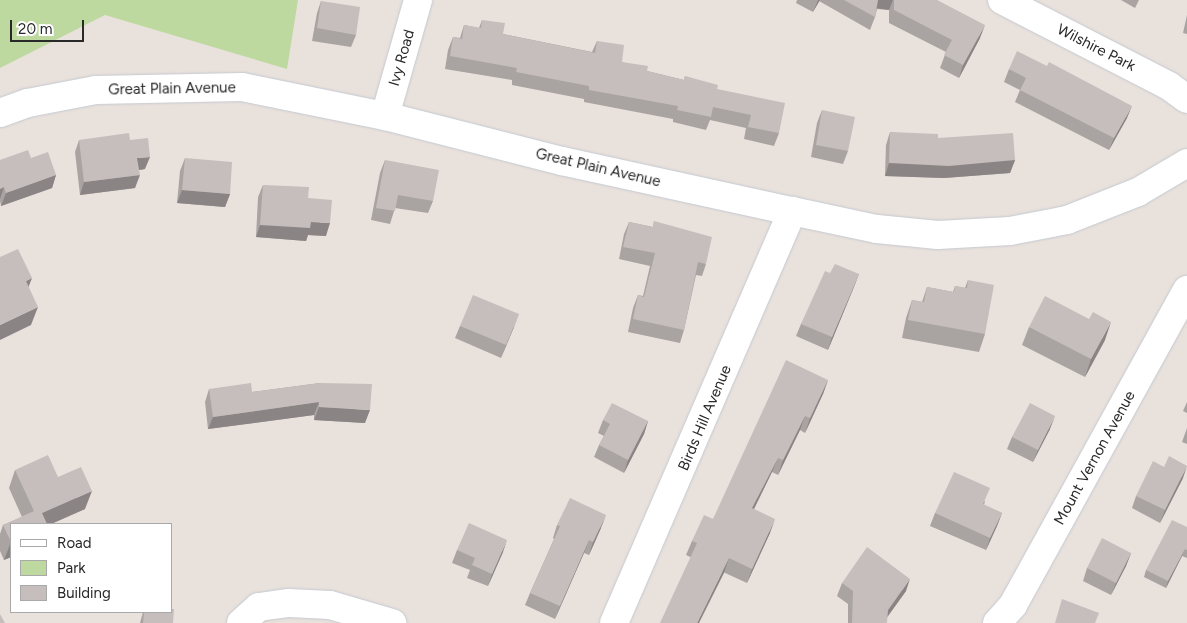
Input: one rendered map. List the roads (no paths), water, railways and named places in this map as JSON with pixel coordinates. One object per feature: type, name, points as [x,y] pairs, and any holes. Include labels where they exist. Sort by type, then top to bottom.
[{"type":"street","name":"Ivy Road","points":[[385,116],[418,0]]},
{"type":"street","name":"Wilshire Park","points":[[1002,0],[1169,86],[1187,99]]},
{"type":"street","name":"Great Plain Avenue","points":[[0,113],[28,103],[96,90],[203,86],[252,88],[385,116],[562,161],[792,211],[908,233],[965,235],[1010,231],[1068,220],[1138,192],[1187,163]]},
{"type":"street","name":"Birds Hill Avenue","points":[[614,623],[792,211]]},
{"type":"street","name":"Mount Vernon Avenue","points":[[997,623],[1013,605],[1187,290]]},
{"type":"street","points":[[240,623],[259,607],[289,603],[330,605],[392,623]]}]
